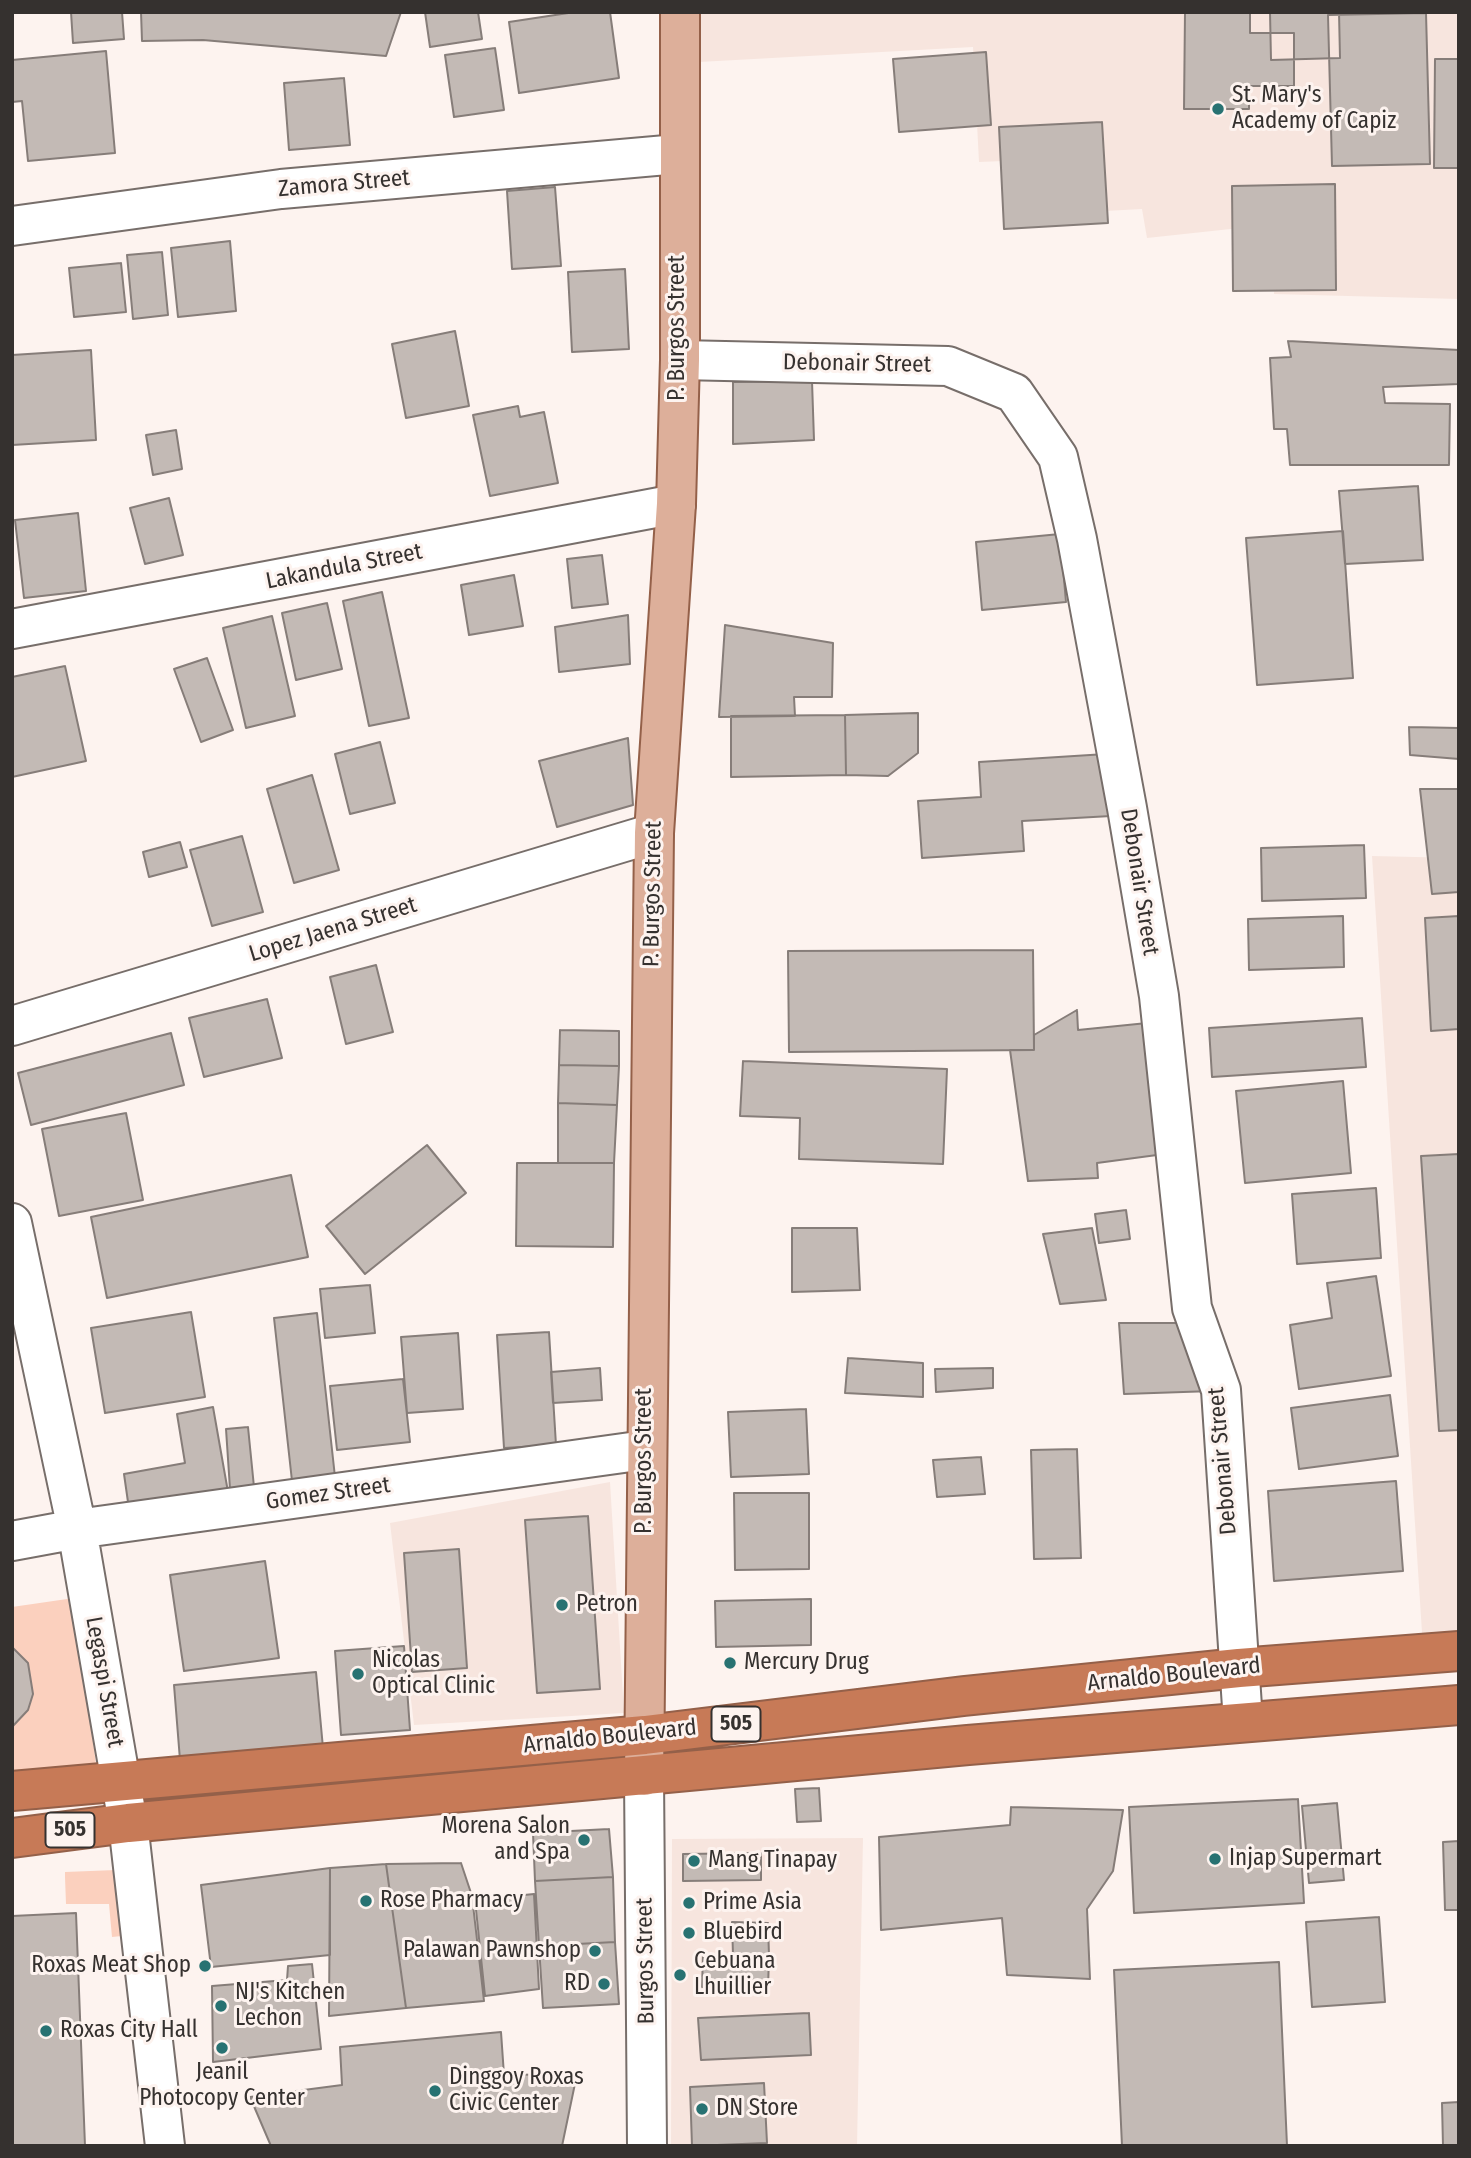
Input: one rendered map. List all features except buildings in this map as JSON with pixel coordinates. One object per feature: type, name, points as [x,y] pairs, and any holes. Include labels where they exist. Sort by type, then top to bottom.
[{"type":"highway","name":"Arnaldo Boulevard","points":[[12,1791],[645,1735],[950,1698],[1239,1668],[1459,1651]]},
{"type":"highway","name":"Arnaldo Boulevard","points":[[12,1838],[128,1823],[1243,1722],[1459,1705]]},
{"type":"main road","name":"P. Burgos Street","points":[[644,1776],[645,1450],[653,833],[676,504],[680,360],[680,12]]},
{"type":"street","name":"Zamora Street","points":[[12,226],[281,189],[678,154]]},
{"type":"street","name":"Debonair Street","points":[[680,360],[947,366],[1014,393],[1058,457],[1077,539],[1128,808],[1156,982],[1192,1308],[1221,1390],[1243,1722]]},
{"type":"street","name":"Lakandula Street","points":[[12,629],[676,504]]},
{"type":"street","name":"Lopez Jaena Street","points":[[12,1026],[653,833]]},
{"type":"street","name":"Legaspi Street","points":[[12,1223],[78,1529],[128,1823],[165,2146]]},
{"type":"street","name":"Gomez Street","points":[[12,1541],[78,1529],[645,1450]]},
{"type":"street","name":"Burgos Street","points":[[644,1776],[647,2146]]},
{"type":"shaded area","name":"St. Mary's Academy of Capiz","points":[[701,12],[1459,12],[1459,299],[1274,294],[1277,224],[1147,238],[1142,209],[1105,211],[1102,157],[979,162],[973,47],[699,62]]},
{"type":"shaded area","points":[[1372,856],[1459,858],[1459,1645],[1423,1648]]},
{"type":"shaded area","points":[[610,1482],[624,1713],[414,1725],[390,1523]]},
{"type":"shaded area","points":[[74,1598],[96,1764],[12,1774],[12,1607]]},
{"type":"shaded area","points":[[863,1838],[857,2146],[671,2146],[672,1839]]},
{"type":"shaded area","points":[[116,1870],[122,1936],[112,1937],[109,1904],[66,1904],[65,1872]]},
{"type":"place","name":"St. Mary's Academy of Capiz","points":[[1218,109]]},
{"type":"place","name":"Petron","points":[[562,1605]]},
{"type":"place","name":"Mercury Drug","points":[[730,1663]]},
{"type":"place","name":"Nicolas Optical Clinic","points":[[358,1674]]},
{"type":"place","name":"Morena Salon and Spa","points":[[584,1840]]},
{"type":"place","name":"Injap Supermart","points":[[1215,1859]]},
{"type":"place","name":"Mang Tinapay","points":[[694,1861]]},
{"type":"place","name":"Rose Pharmacy","points":[[366,1901]]},
{"type":"place","name":"Prime Asia","points":[[689,1903]]},
{"type":"place","name":"Bluebird","points":[[689,1933]]},
{"type":"place","name":"Palawan Pawnshop","points":[[595,1951]]},
{"type":"place","name":"Roxas Meat Shop","points":[[205,1966]]},
{"type":"place","name":"Cebuana Lhuillier","points":[[680,1975]]},
{"type":"place","name":"RD","points":[[604,1984]]},
{"type":"place","name":"NJ's Kitchen Lechon","points":[[221,2006]]},
{"type":"place","name":"Roxas City Hall","points":[[46,2031]]},
{"type":"place","name":"Jeanil Photocopy Center","points":[[222,2048]]},
{"type":"place","name":"Dinggoy Roxas Civic Center","points":[[435,2091]]},
{"type":"place","name":"DN Store","points":[[702,2109]]}]
